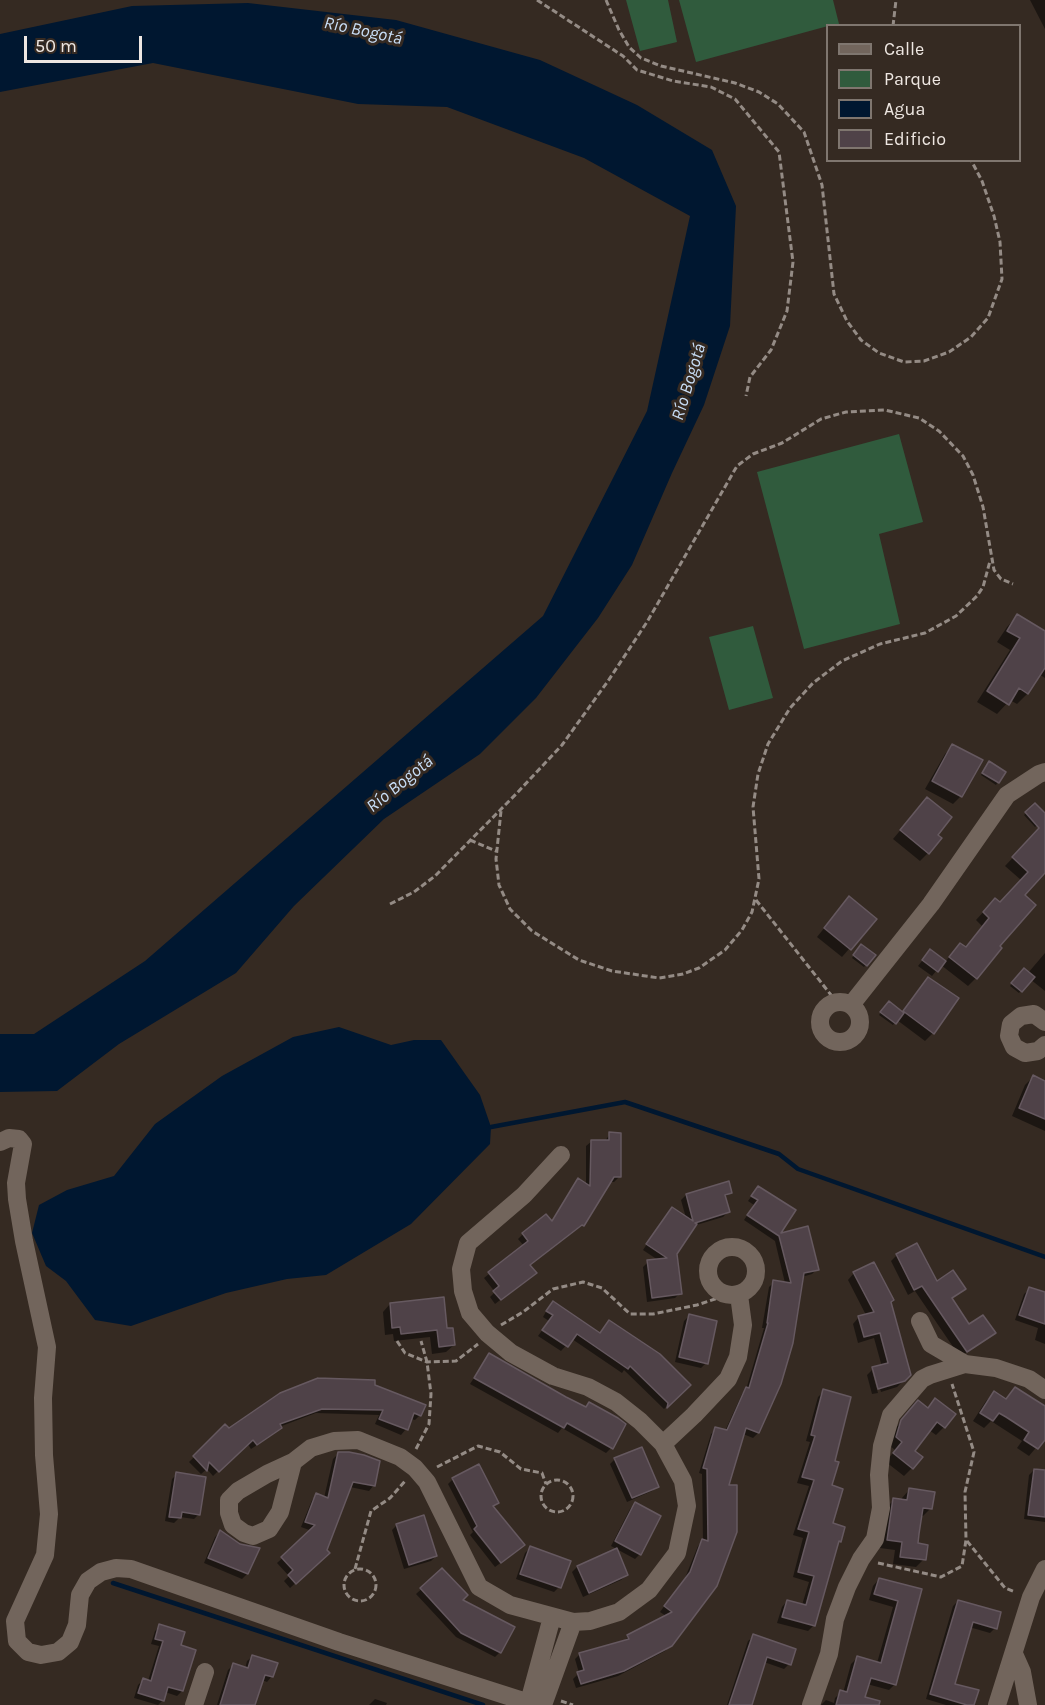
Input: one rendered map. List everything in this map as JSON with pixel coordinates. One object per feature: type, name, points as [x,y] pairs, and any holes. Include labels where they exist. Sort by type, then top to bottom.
[{"type":"street","points":[[844,1004],[931,904],[1007,795],[1045,772]]},
{"type":"street","points":[[1045,1022],[1034,1014],[1021,1016],[1011,1024],[1009,1036],[1014,1047],[1025,1053],[1038,1051],[1045,1045]]},
{"type":"street","points":[[0,1142],[9,1138],[19,1139],[23,1144],[16,1183],[17,1199],[47,1347],[44,1455],[49,1514],[45,1555],[15,1621],[17,1641],[28,1652],[42,1655],[57,1652],[70,1642],[77,1625],[80,1595],[88,1581],[100,1572],[116,1568],[131,1569],[348,1646],[536,1704]]},
{"type":"street","points":[[293,1462],[310,1448],[334,1441],[358,1440],[400,1457],[421,1475],[479,1587],[510,1605],[573,1622],[590,1621],[619,1612],[649,1590],[677,1553],[687,1506],[683,1481],[663,1444],[640,1421],[615,1402],[588,1387],[553,1376],[511,1353],[487,1333],[470,1313],[463,1291],[461,1269],[468,1243],[524,1195],[561,1155]]},
{"type":"street","points":[[663,1444],[728,1379],[738,1357],[743,1325],[732,1295]]},
{"type":"street","points":[[920,1320],[931,1344],[965,1364]]},
{"type":"street","points":[[811,1705],[829,1654],[835,1619],[847,1587],[861,1559],[875,1539],[880,1508],[879,1475],[882,1446],[891,1415],[922,1379],[931,1344]]},
{"type":"street","points":[[922,1379],[965,1364],[996,1368],[1029,1380],[1045,1390]]},
{"type":"street","points":[[997,1705],[1031,1597],[1045,1569]]},
{"type":"street","points":[[536,1704],[552,1617]]},
{"type":"street","points":[[536,1704],[573,1622]]},
{"type":"street","points":[[1014,1654],[1022,1672],[1028,1705]]},
{"type":"street","points":[[194,1705],[205,1672]]},
{"type":"path","points":[[537,0],[623,56],[637,70],[673,81],[711,87],[735,99],[779,152],[793,262],[787,311],[771,350],[750,377],[746,396]]},
{"type":"path","points":[[606,0],[629,47],[641,58],[661,66],[735,83],[759,92],[778,104],[804,132],[822,185],[834,294],[847,321],[861,340],[879,353],[904,362],[924,360],[949,352],[971,337],[988,318],[1002,279],[1000,242],[982,181],[972,162]]},
{"type":"path","points":[[893,24],[896,0]]},
{"type":"path","points":[[390,904],[422,886],[501,810],[562,745],[599,694],[677,572],[730,476],[743,460],[782,443],[821,419],[846,412],[885,410],[919,418],[939,430],[957,447],[969,466],[986,519],[991,558],[996,573],[1001,579],[1013,584]]},
{"type":"path","points":[[501,810],[496,851],[499,885],[516,917],[532,931],[569,955],[612,971],[659,978],[699,968],[734,941],[747,922],[756,900],[759,869],[753,807],[758,774],[768,744],[790,708],[813,682],[842,661],[880,644],[925,633],[956,616],[983,587],[991,558]]},
{"type":"path","points":[[471,840],[496,851]]},
{"type":"path","points":[[756,900],[844,1004]]},
{"type":"path","points":[[398,1341],[405,1353],[427,1362],[456,1361],[476,1348],[487,1333],[523,1312],[553,1289],[583,1282],[602,1288],[630,1314],[653,1314],[732,1295]]},
{"type":"path","points":[[400,1457],[415,1450],[429,1424],[431,1394],[427,1362],[421,1341]]},
{"type":"path","points":[[861,1559],[941,1577],[962,1566],[966,1540],[965,1492],[974,1452],[947,1369]]},
{"type":"path","points":[[355,1569],[371,1573],[376,1582],[372,1596],[363,1601],[352,1600],[343,1587],[346,1576],[355,1569],[370,1510],[421,1475],[478,1446],[500,1452],[521,1469],[542,1473],[546,1484],[541,1494],[544,1505],[552,1511],[567,1509],[573,1496],[570,1487],[562,1481],[551,1481],[546,1484]]},
{"type":"path","points":[[966,1540],[1005,1588],[1031,1597]]},
{"type":"green space","points":[[626,0],[668,0],[677,42],[640,51]]},
{"type":"green space","points":[[679,0],[833,0],[839,24],[826,24],[826,27],[696,62]]},
{"type":"green space","points":[[899,434],[923,522],[879,534],[900,624],[804,649],[757,472]]},
{"type":"green space","points":[[753,626],[773,698],[729,710],[709,637]]},
{"type":"water","name":"Río Bogotá","points":[[248,3],[396,20],[540,60],[637,105],[712,150],[736,206],[730,326],[704,405],[632,565],[598,618],[536,698],[480,754],[384,819],[294,906],[236,973],[119,1044],[57,1091],[0,1092],[0,1034],[34,1034],[145,961],[543,616],[647,411],[690,216],[584,158],[447,107],[358,104],[153,63],[0,92],[0,34],[132,6]]},
{"type":"water","points":[[339,1027],[391,1045],[414,1040],[441,1040],[480,1095],[491,1127],[490,1144],[411,1224],[326,1275],[287,1279],[226,1293],[131,1326],[95,1320],[66,1281],[46,1266],[32,1233],[39,1205],[67,1190],[114,1176],[155,1124],[222,1076],[293,1037]]},
{"type":"building","points":[[1017,614],[1045,631],[1045,668],[1028,694],[1019,688],[1009,705],[987,691],[1020,638],[1007,631]]},
{"type":"building","points":[[952,744],[983,760],[962,797],[932,781]]},
{"type":"building","points":[[989,761],[1006,772],[999,783],[982,773]]},
{"type":"building","points":[[927,797],[952,817],[938,835],[942,838],[929,854],[900,830]]},
{"type":"building","points":[[1035,803],[1045,813],[1045,873],[1025,895],[1036,905],[1000,946],[1002,948],[977,979],[949,957],[960,943],[966,947],[989,918],[983,912],[995,898],[1000,902],[1028,872],[1012,857],[1039,828],[1025,812]]},
{"type":"building","points":[[849,896],[877,919],[851,950],[824,928]]},
{"type":"building","points":[[861,944],[876,955],[867,966],[853,955]]},
{"type":"building","points":[[930,949],[946,961],[938,972],[922,960]]},
{"type":"building","points":[[1024,968],[1035,977],[1022,992],[1011,983]]},
{"type":"building","points":[[928,977],[959,998],[934,1034],[903,1011]]},
{"type":"building","points":[[889,1001],[904,1013],[896,1024],[880,1012]]},
{"type":"building","points":[[1033,1075],[1045,1081],[1045,1119],[1019,1108]]},
{"type":"building","points":[[609,1132],[621,1133],[621,1177],[614,1177],[584,1226],[582,1225],[530,1265],[537,1273],[501,1300],[493,1291],[499,1286],[488,1272],[528,1241],[522,1233],[546,1214],[552,1221],[578,1178],[590,1186],[591,1140],[609,1140]]},
{"type":"building","points":[[729,1181],[732,1193],[725,1195],[730,1212],[695,1223],[697,1224],[677,1254],[682,1294],[652,1298],[647,1260],[667,1258],[646,1244],[672,1207],[693,1221],[686,1194]]},
{"type":"building","points":[[758,1186],[796,1210],[781,1233],[808,1226],[819,1270],[804,1273],[793,1343],[781,1384],[759,1433],[746,1428],[729,1485],[737,1485],[737,1532],[717,1586],[672,1646],[624,1671],[581,1684],[577,1672],[584,1670],[579,1653],[629,1639],[627,1635],[672,1612],[664,1606],[690,1572],[702,1539],[708,1541],[707,1469],[703,1468],[715,1427],[727,1430],[746,1387],[749,1388],[768,1323],[773,1280],[791,1283],[779,1236],[747,1215],[758,1200],[751,1196]]},
{"type":"building","points":[[917,1243],[937,1281],[953,1270],[966,1289],[952,1298],[969,1324],[983,1315],[996,1333],[967,1352],[922,1286],[914,1290],[896,1254]]},
{"type":"building","points":[[874,1262],[894,1300],[891,1302],[911,1375],[905,1381],[878,1389],[872,1367],[888,1363],[880,1333],[864,1337],[858,1316],[874,1312],[853,1272]]},
{"type":"building","points":[[1029,1287],[1045,1292],[1045,1324],[1019,1315]]},
{"type":"building","points":[[444,1297],[447,1328],[453,1328],[455,1345],[439,1347],[437,1330],[401,1334],[400,1327],[392,1328],[390,1303]]},
{"type":"building","points":[[553,1301],[600,1333],[609,1320],[660,1354],[691,1385],[667,1408],[668,1403],[630,1366],[628,1369],[577,1334],[568,1347],[542,1330],[553,1315],[546,1311]]},
{"type":"building","points":[[689,1314],[717,1321],[708,1364],[679,1357]]},
{"type":"building","points":[[489,1353],[566,1397],[586,1407],[589,1402],[626,1424],[613,1449],[567,1423],[564,1428],[474,1378]]},
{"type":"building","points":[[318,1378],[375,1380],[375,1385],[426,1405],[421,1416],[414,1413],[408,1430],[379,1419],[383,1410],[322,1409],[280,1424],[282,1428],[257,1445],[253,1440],[219,1472],[209,1462],[207,1471],[193,1456],[225,1424],[229,1428],[280,1393]]},
{"type":"building","points":[[1015,1387],[1045,1406],[1045,1440],[1038,1449],[1024,1440],[1029,1432],[1006,1417],[999,1413],[993,1421],[980,1413],[994,1391],[1006,1399]]},
{"type":"building","points":[[823,1389],[851,1397],[835,1461],[839,1462],[832,1485],[843,1489],[833,1523],[845,1527],[815,1626],[782,1617],[787,1600],[806,1605],[814,1576],[798,1572],[809,1532],[798,1529],[814,1480],[802,1477],[815,1436],[811,1435]]},
{"type":"building","points":[[935,1398],[956,1414],[945,1428],[937,1422],[915,1451],[923,1457],[913,1469],[893,1453],[902,1442],[896,1437],[901,1420],[918,1400],[928,1408]]},
{"type":"building","points":[[642,1447],[659,1487],[632,1498],[614,1458]]},
{"type":"building","points":[[338,1452],[364,1455],[380,1461],[375,1486],[353,1482],[327,1550],[330,1553],[296,1584],[288,1575],[293,1570],[281,1557],[315,1525],[305,1522],[316,1493],[328,1498]]},
{"type":"building","points":[[479,1464],[499,1503],[493,1506],[525,1545],[501,1563],[474,1529],[477,1526],[452,1478]]},
{"type":"building","points":[[1034,1469],[1045,1470],[1045,1517],[1028,1515]]},
{"type":"building","points":[[176,1472],[206,1477],[200,1515],[182,1512],[181,1518],[169,1517]]},
{"type":"building","points":[[909,1488],[935,1492],[932,1509],[923,1508],[919,1534],[918,1543],[928,1545],[926,1560],[900,1557],[902,1542],[887,1540],[893,1498],[907,1500]]},
{"type":"building","points":[[635,1502],[661,1516],[641,1555],[615,1541]]},
{"type":"building","points":[[424,1515],[437,1556],[409,1565],[396,1524]]},
{"type":"building","points":[[220,1530],[240,1544],[260,1548],[248,1574],[208,1558]]},
{"type":"building","points":[[530,1546],[571,1561],[561,1588],[520,1574]]},
{"type":"building","points":[[617,1548],[628,1575],[589,1593],[577,1566]]},
{"type":"building","points":[[442,1568],[468,1595],[463,1600],[515,1627],[501,1653],[461,1633],[420,1588]]},
{"type":"building","points":[[879,1578],[922,1589],[896,1685],[871,1678],[865,1697],[880,1701],[879,1705],[836,1705],[840,1690],[847,1692],[857,1656],[881,1663],[898,1601],[874,1594]]},
{"type":"building","points":[[958,1600],[1001,1612],[997,1629],[973,1622],[955,1684],[979,1690],[974,1705],[930,1694]]},
{"type":"building","points":[[159,1624],[185,1632],[181,1645],[196,1650],[183,1691],[168,1687],[164,1701],[138,1693],[143,1678],[151,1681],[163,1641],[155,1639]]},
{"type":"building","points":[[753,1634],[796,1649],[791,1665],[767,1657],[752,1705],[729,1705]]},
{"type":"building","points":[[252,1655],[278,1663],[273,1677],[265,1675],[255,1705],[220,1705],[233,1663],[248,1668]]},
{"type":"waterway","points":[[491,1127],[625,1102],[779,1154],[798,1169],[1045,1257]]},
{"type":"waterway","points":[[113,1583],[483,1705]]}]
